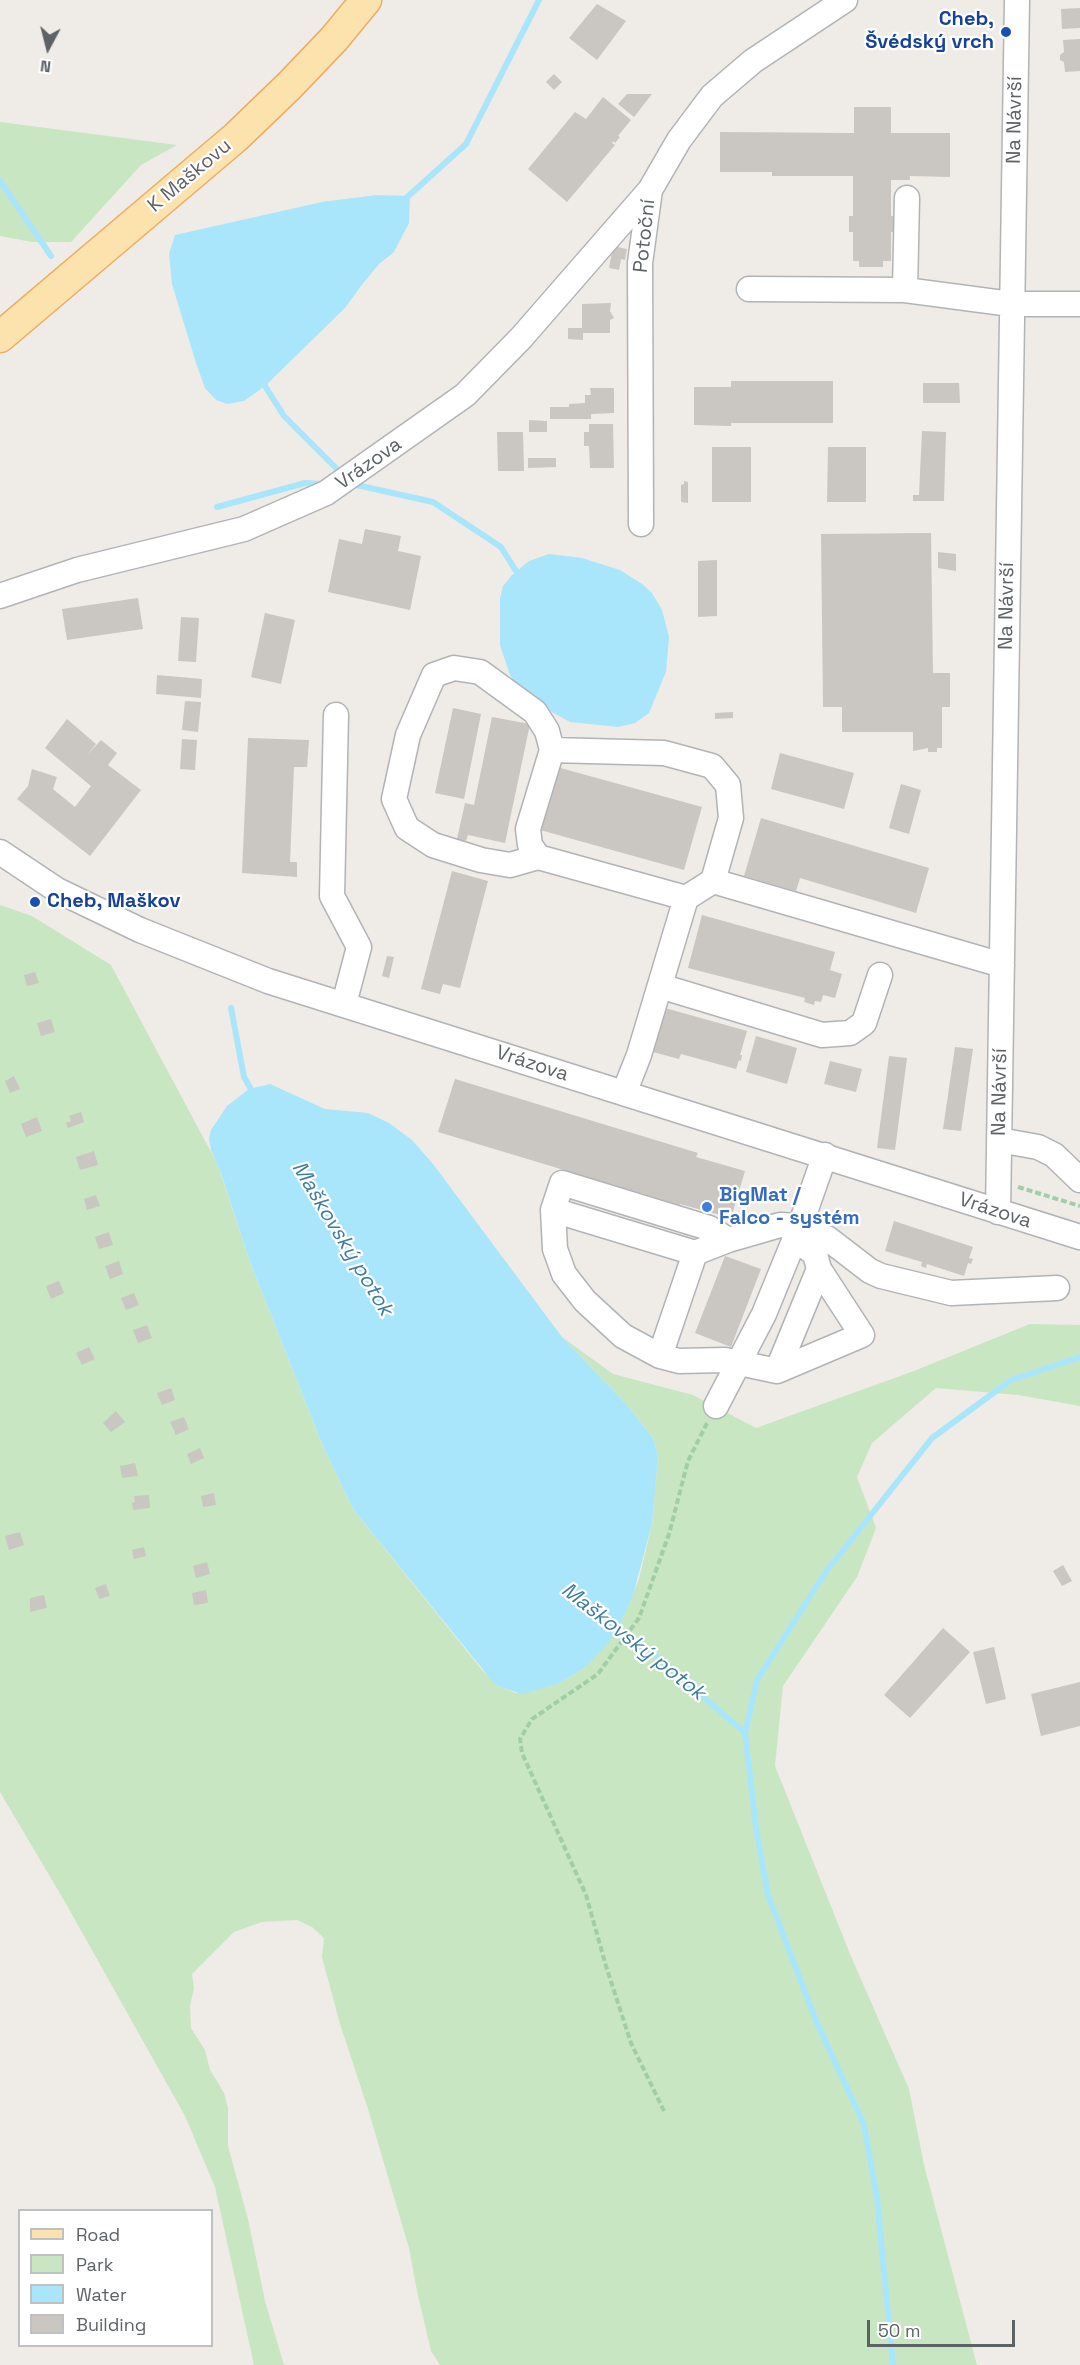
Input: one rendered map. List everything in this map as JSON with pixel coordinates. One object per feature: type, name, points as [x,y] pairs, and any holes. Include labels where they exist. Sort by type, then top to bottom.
[{"type":"main road","name":"K Maškovu","points":[[0,337],[236,137],[304,71],[366,0]]},
{"type":"street","name":"Potoční","points":[[640,524],[640,263],[650,190],[679,140],[712,96],[753,61],[845,0]]},
{"type":"street","name":"Na Návrší","points":[[998,1212],[1017,0]]},
{"type":"street","name":"Vrázova","points":[[0,596],[77,570],[244,529],[326,493],[465,395],[521,338],[650,190]]},
{"type":"street","points":[[905,290],[907,198]]},
{"type":"street","points":[[749,289],[905,290],[1011,304],[1080,304]]},
{"type":"street","points":[[538,857],[530,845],[528,829],[552,750],[547,731],[535,712],[480,672],[454,668],[434,675],[408,735],[394,799],[407,828],[433,845],[481,860],[510,865],[538,857],[686,897]]},
{"type":"street","points":[[336,715],[332,896],[359,946],[344,1004]]},
{"type":"street","points":[[552,750],[664,753],[712,766],[728,785],[731,818],[713,881],[686,897],[639,1055],[624,1093]]},
{"type":"street","name":"Vrázova","points":[[0,852],[57,890],[140,930],[268,981],[1080,1237]]},
{"type":"street","points":[[713,881],[1002,965]]},
{"type":"street","points":[[660,986],[822,1035],[850,1033],[864,1023],[880,975]]},
{"type":"street","points":[[999,1140],[1038,1147],[1054,1155],[1080,1180]]},
{"type":"street","points":[[716,1406],[764,1314],[825,1155]]},
{"type":"street","points":[[728,1239],[709,1228],[562,1184],[554,1210],[555,1249],[564,1274],[585,1300],[623,1336],[660,1356],[679,1360],[725,1360],[777,1371],[862,1335],[819,1269],[815,1254],[797,1232]]},
{"type":"street","points":[[554,1210],[695,1252],[728,1239],[780,1225],[797,1232],[827,1238],[870,1271],[881,1276],[951,1293],[1056,1288]]},
{"type":"street","points":[[660,1356],[695,1252]]},
{"type":"street","points":[[777,1371],[819,1269]]},
{"type":"path","points":[[999,1181],[1080,1206]]},
{"type":"path","points":[[664,2111],[631,2043],[586,1895],[522,1753],[520,1740],[531,1719],[598,1674],[639,1618],[669,1534],[688,1461],[716,1406]]},
{"type":"green space","points":[[0,122],[177,145],[141,165],[71,242],[32,242],[0,236]]},
{"type":"green space","points":[[0,905],[32,916],[111,965],[218,1165],[250,1262],[323,1446],[353,1509],[482,1670],[500,1687],[516,1693],[560,1683],[584,1668],[620,1625],[639,1579],[652,1524],[658,1456],[653,1438],[627,1405],[562,1337],[613,1374],[693,1395],[756,1428],[914,1371],[1030,1324],[1080,1325],[1080,1406],[1018,1395],[936,1388],[872,1443],[857,1477],[876,1528],[857,1577],[783,1686],[775,1766],[850,1954],[909,2089],[924,2165],[977,2365],[440,2365],[431,2351],[409,2248],[340,2024],[322,1957],[324,1938],[312,1927],[297,1920],[262,1922],[234,1932],[192,1974],[194,1988],[190,2006],[191,2028],[205,2050],[210,2070],[224,2093],[228,2108],[228,2146],[248,2219],[265,2301],[284,2365],[254,2365],[215,2187],[185,2116],[65,1902],[0,1792]]},
{"type":"water","points":[[377,195],[410,196],[409,223],[394,252],[379,264],[345,308],[265,386],[244,401],[227,404],[216,400],[205,388],[172,284],[169,254],[175,235],[322,202]]},
{"type":"water","points":[[549,554],[582,558],[620,570],[652,593],[662,610],[669,637],[666,672],[649,713],[635,723],[618,727],[570,722],[543,707],[516,684],[510,675],[500,645],[500,598],[503,586],[529,561]]},
{"type":"water","points":[[270,1084],[325,1109],[368,1113],[389,1123],[412,1140],[433,1164],[562,1337],[627,1405],[653,1438],[658,1456],[652,1524],[633,1595],[620,1625],[609,1642],[584,1668],[560,1683],[522,1694],[500,1687],[493,1682],[353,1509],[323,1446],[250,1262],[221,1173],[211,1150],[209,1139],[211,1130],[227,1106],[249,1089]]},
{"type":"building","points":[[597,4],[626,21],[597,60],[569,38]]},
{"type":"building","points":[[1080,8],[1080,28],[1062,29],[1061,9]]},
{"type":"building","points":[[1080,39],[1080,71],[1065,72],[1064,62],[1060,60],[1060,55],[1064,52],[1063,40]]},
{"type":"building","points":[[554,74],[562,82],[554,90],[546,82]]},
{"type":"building","points":[[627,94],[652,94],[634,117],[618,104]]},
{"type":"building","points":[[603,97],[631,120],[615,143],[613,141],[615,145],[567,202],[528,169],[575,112],[586,119]]},
{"type":"building","points":[[854,107],[891,107],[891,133],[950,133],[950,177],[910,176],[910,180],[891,180],[891,216],[895,216],[895,232],[891,232],[891,261],[883,261],[883,267],[859,267],[859,261],[853,261],[853,232],[849,232],[849,216],[853,216],[853,176],[772,176],[772,172],[720,172],[720,132],[854,133]]},
{"type":"building","points":[[613,246],[627,249],[625,260],[621,259],[619,270],[609,268]]},
{"type":"building","points":[[611,303],[610,311],[614,318],[610,320],[610,333],[583,333],[583,340],[568,339],[568,328],[582,328],[582,304]]},
{"type":"building","points":[[731,381],[833,381],[833,423],[694,425],[694,387],[731,387]]},
{"type":"building","points":[[923,383],[959,383],[960,403],[923,403]]},
{"type":"building","points":[[590,388],[614,388],[614,413],[591,414],[591,419],[550,419],[550,407],[569,407],[569,404],[585,403],[585,395],[591,395]]},
{"type":"building","points":[[529,420],[547,421],[547,432],[529,432]]},
{"type":"building","points":[[589,424],[613,424],[614,468],[590,468],[589,446],[584,446],[584,432],[589,432]]},
{"type":"building","points":[[922,431],[946,432],[944,501],[913,501],[913,495],[919,495]]},
{"type":"building","points":[[497,432],[523,432],[524,471],[498,471]]},
{"type":"building","points":[[712,447],[751,447],[751,502],[712,502]]},
{"type":"building","points":[[828,447],[866,447],[866,502],[827,502]]},
{"type":"building","points":[[528,458],[556,458],[556,467],[528,468]]},
{"type":"building","points":[[684,481],[688,482],[688,503],[681,502],[681,485]]},
{"type":"building","points":[[365,529],[401,536],[398,551],[421,556],[410,610],[328,592],[339,539],[362,544]]},
{"type":"building","points":[[931,533],[933,673],[950,673],[950,707],[942,707],[942,748],[937,748],[937,752],[928,752],[928,748],[913,751],[913,732],[842,732],[842,707],[823,707],[821,534]]},
{"type":"building","points":[[938,552],[956,554],[956,571],[938,568]]},
{"type":"building","points":[[717,560],[717,616],[698,617],[698,561]]},
{"type":"building","points":[[138,598],[143,629],[67,640],[62,609]]},
{"type":"building","points":[[265,613],[295,620],[281,684],[251,677]]},
{"type":"building","points":[[181,617],[199,618],[196,662],[178,661]]},
{"type":"building","points":[[157,675],[202,679],[201,698],[156,694]]},
{"type":"building","points":[[185,701],[201,702],[198,732],[182,730]]},
{"type":"building","points":[[453,708],[481,714],[464,799],[435,793]]},
{"type":"building","points":[[733,712],[733,718],[715,719],[715,713]]},
{"type":"building","points":[[492,717],[530,724],[505,843],[468,835],[466,841],[457,839],[465,803],[474,805]]},
{"type":"building","points":[[67,719],[96,744],[87,755],[101,740],[117,753],[108,765],[141,790],[90,856],[17,799],[28,786],[32,769],[57,777],[53,789],[75,807],[91,786],[45,748]]},
{"type":"building","points":[[248,738],[309,740],[307,767],[294,767],[290,862],[297,862],[297,877],[242,873]]},
{"type":"building","points":[[182,739],[197,740],[195,770],[180,769]]},
{"type":"building","points":[[780,753],[854,773],[844,809],[771,789]]},
{"type":"building","points":[[557,767],[702,807],[684,870],[540,830]]},
{"type":"building","points":[[901,784],[921,790],[909,834],[889,828]]},
{"type":"building","points":[[761,818],[929,868],[916,913],[800,878],[796,891],[744,876]]},
{"type":"building","points":[[452,871],[488,881],[460,988],[443,984],[440,994],[421,989]]},
{"type":"building","points":[[702,915],[835,952],[830,970],[842,974],[835,998],[823,995],[821,1002],[815,1001],[814,1005],[804,1002],[805,998],[688,968]]},
{"type":"building","points":[[387,956],[394,957],[389,978],[382,976]]},
{"type":"building","points":[[35,972],[39,983],[27,986],[24,975]]},
{"type":"building","points":[[665,1008],[747,1031],[740,1055],[742,1055],[741,1061],[739,1060],[736,1069],[681,1054],[679,1059],[653,1052]]},
{"type":"building","points":[[51,1019],[55,1032],[41,1036],[37,1023]]},
{"type":"building","points":[[756,1036],[797,1048],[787,1084],[746,1072]]},
{"type":"building","points":[[955,1047],[973,1049],[961,1131],[943,1129]]},
{"type":"building","points":[[889,1056],[907,1058],[895,1150],[877,1148]]},
{"type":"building","points":[[830,1061],[862,1069],[856,1092],[824,1084]]},
{"type":"building","points":[[14,1076],[20,1089],[10,1093],[5,1081]]},
{"type":"building","points":[[455,1079],[698,1153],[696,1157],[745,1171],[731,1218],[680,1205],[438,1132]]},
{"type":"building","points":[[81,1112],[84,1122],[68,1128],[66,1123],[71,1121],[69,1116]]},
{"type":"building","points":[[37,1117],[42,1131],[26,1137],[21,1124]]},
{"type":"building","points":[[94,1151],[98,1165],[80,1170],[76,1157]]},
{"type":"building","points":[[96,1195],[100,1206],[87,1210],[84,1199]]},
{"type":"building","points":[[894,1221],[973,1247],[969,1258],[973,1259],[971,1264],[968,1263],[964,1276],[927,1264],[926,1268],[921,1266],[922,1262],[885,1251]]},
{"type":"building","points":[[109,1232],[113,1245],[99,1249],[95,1237]]},
{"type":"building","points":[[725,1256],[761,1269],[731,1347],[695,1333]]},
{"type":"building","points":[[119,1261],[123,1274],[110,1279],[105,1266]]},
{"type":"building","points":[[59,1281],[64,1293],[51,1299],[46,1286]]},
{"type":"building","points":[[134,1293],[139,1305],[126,1310],[121,1298]]},
{"type":"building","points":[[147,1325],[152,1338],[138,1343],[133,1330]]},
{"type":"building","points":[[89,1347],[95,1359],[82,1365],[76,1353]]},
{"type":"building","points":[[171,1388],[175,1400],[162,1405],[157,1393]]},
{"type":"building","points":[[116,1411],[125,1422],[111,1432],[103,1423]]},
{"type":"building","points":[[184,1417],[189,1429],[176,1435],[170,1422]]},
{"type":"building","points":[[200,1448],[204,1458],[191,1464],[187,1454]]},
{"type":"building","points":[[135,1463],[138,1476],[122,1478],[120,1466]]},
{"type":"building","points":[[214,1493],[216,1505],[203,1507],[201,1496]]},
{"type":"building","points":[[149,1495],[150,1508],[133,1510],[134,1496]]},
{"type":"building","points":[[20,1532],[24,1545],[9,1550],[5,1536]]},
{"type":"building","points":[[144,1547],[146,1556],[134,1559],[132,1550]]},
{"type":"building","points":[[207,1562],[210,1574],[196,1578],[193,1566]]},
{"type":"building","points":[[1063,1565],[1072,1581],[1062,1586],[1053,1571]]},
{"type":"building","points":[[106,1584],[110,1596],[99,1599],[95,1588]]},
{"type":"building","points":[[206,1590],[208,1603],[194,1605],[192,1593]]},
{"type":"building","points":[[44,1595],[47,1608],[30,1612],[30,1598]]},
{"type":"building","points":[[943,1628],[970,1652],[910,1718],[884,1695]]},
{"type":"building","points":[[994,1647],[1006,1699],[986,1704],[973,1652]]},
{"type":"building","points":[[1080,1682],[1080,1726],[1041,1736],[1031,1694]]},
{"type":"waterway","points":[[404,200],[466,144],[539,0]]},
{"type":"waterway","name":"Maškovský potok","points":[[0,181],[51,256]]},
{"type":"waterway","points":[[265,379],[265,386],[284,416],[342,474]]},
{"type":"waterway","points":[[217,507],[305,483],[323,484]]},
{"type":"waterway","points":[[352,484],[433,502],[501,547],[516,571]]},
{"type":"waterway","name":"Maškovský potok","points":[[231,1008],[244,1077],[255,1096]]},
{"type":"waterway","points":[[745,1733],[757,1680],[825,1573],[932,1438],[1011,1380],[1080,1357]]},
{"type":"waterway","name":"Maškovský potok","points":[[611,1625],[654,1654],[745,1733],[756,1828],[768,1895],[816,2021],[864,2125],[877,2198],[893,2365]]},
{"type":"place","name":"Cheb, Švédský vrch","points":[[1006,32]]},
{"type":"place","name":"Cheb, Maškov","points":[[35,902]]},
{"type":"place","name":"BigMat / Falco - systém","points":[[707,1207]]}]
